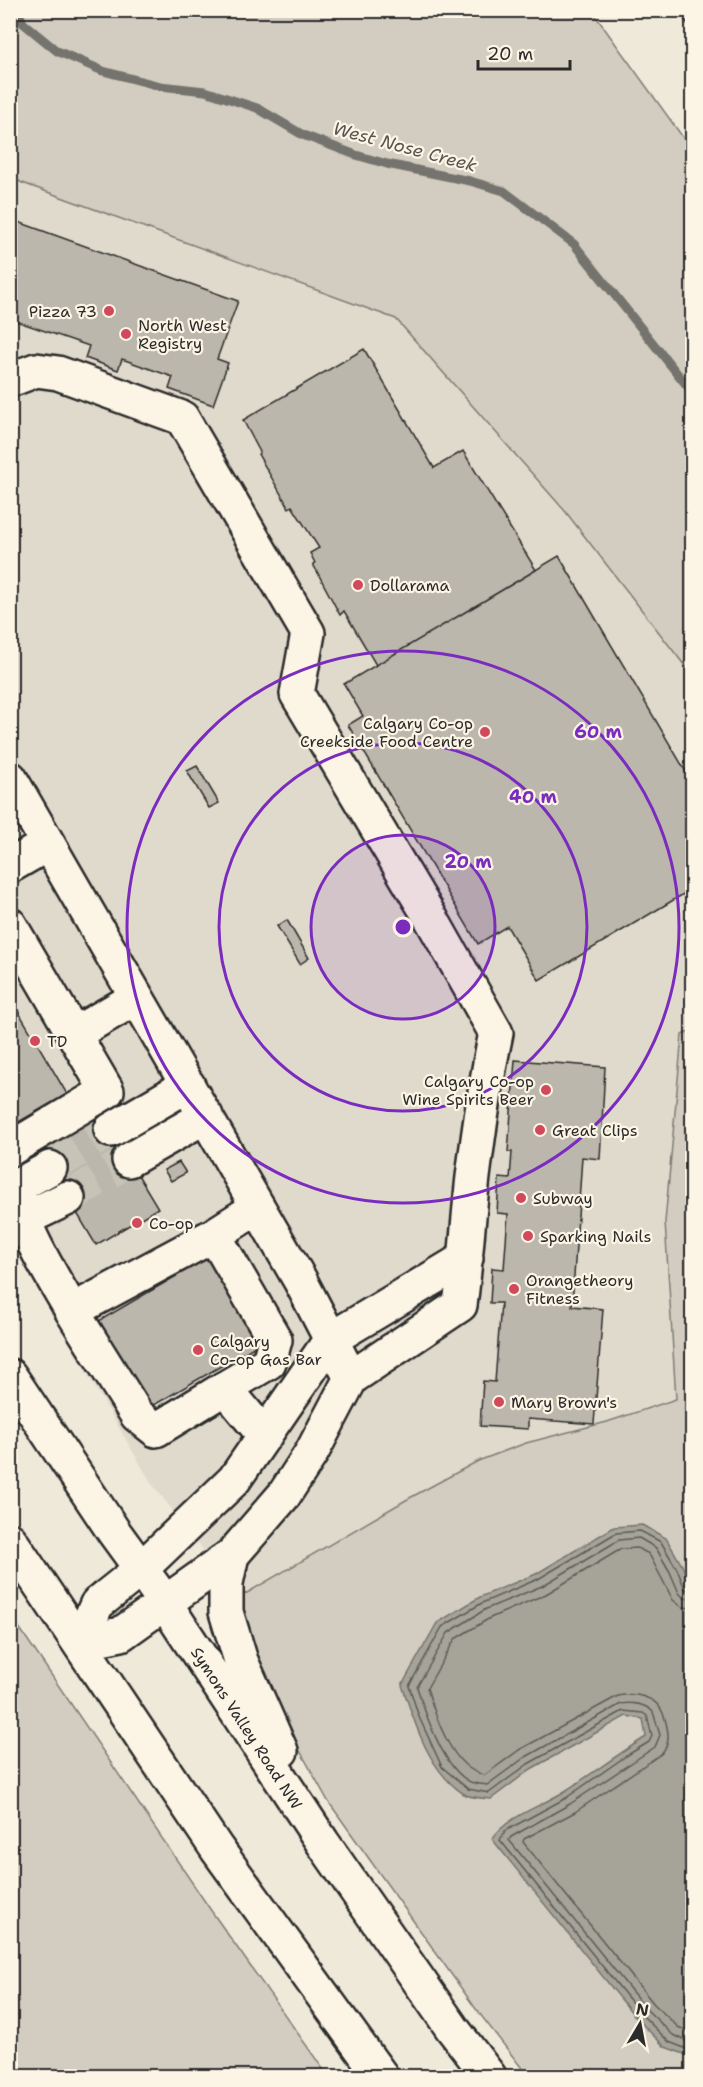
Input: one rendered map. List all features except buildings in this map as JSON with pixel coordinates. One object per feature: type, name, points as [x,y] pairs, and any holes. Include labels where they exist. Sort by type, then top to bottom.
[{"type":"main road","points":[[10,380],[36,370],[58,373],[182,417],[308,633],[297,694],[432,920],[496,1033],[473,1178],[460,1305],[351,1378],[312,1452],[284,1495],[232,1555],[122,1634],[80,1642]]},
{"type":"main road","points":[[10,778],[300,1280],[351,1378]]},
{"type":"main road","points":[[10,866],[48,844]]},
{"type":"main road","points":[[10,1149],[107,1090],[12,930]]},
{"type":"main road","points":[[74,1034],[136,998]]},
{"type":"main road","points":[[111,1130],[188,1085]]},
{"type":"main road","points":[[129,1161],[206,1116]]},
{"type":"main road","points":[[50,1168],[18,1185],[16,1196],[22,1220],[72,1311],[137,1415],[156,1430],[269,1362],[275,1340],[214,1235]]},
{"type":"main road","points":[[22,1220],[68,1198]]},
{"type":"main road","points":[[72,1311],[214,1235],[258,1207]]},
{"type":"main road","points":[[80,1642],[97,1604],[141,1569],[234,1480],[331,1339],[466,1258]]},
{"type":"main road","name":"Symons Valley Road NW","points":[[10,1376],[164,1603],[322,1843],[452,2028],[489,2076]]},
{"type":"main road","points":[[225,1388],[265,1436]]},
{"type":"main road","points":[[10,1540],[217,1849],[381,2076]]},
{"type":"main road","points":[[232,1555],[226,1583],[226,1612],[241,1661],[322,1843]]},
{"type":"shaded area","points":[[10,11],[592,11],[692,150],[692,675],[565,511],[396,319],[20,182],[11,173]]},
{"type":"shaded area","points":[[10,173],[20,182],[396,319],[565,511],[692,675],[692,1030],[682,1036],[665,1222],[676,1400],[607,1422],[526,1443],[478,1461],[406,1500],[240,1597],[152,1484],[11,1244]]},
{"type":"shaded area","points":[[692,1030],[692,2076],[528,2076],[476,2009],[328,1801],[266,1690],[243,1641],[240,1597],[406,1500],[478,1461],[526,1443],[607,1422],[676,1399],[665,1222],[682,1035]]},
{"type":"shaded area","points":[[10,1614],[212,1912],[328,2076],[11,2076]]},
{"type":"water","points":[[642,1525],[666,1538],[683,1567],[692,1593],[692,2057],[665,2047],[637,2019],[492,1839],[516,1817],[565,1791],[646,1737],[643,1719],[626,1716],[531,1769],[491,1799],[477,1798],[464,1794],[441,1773],[424,1745],[402,1685],[437,1623],[480,1597],[536,1574],[614,1527]]},
{"type":"waterway","name":"West Nose Creek","points":[[18,10],[23,23],[57,51],[103,71],[160,86],[205,91],[257,108],[303,135],[356,155],[504,191],[574,244],[692,392]]},
{"type":"tunnel","points":[[50,1168],[111,1130]]},
{"type":"tunnel","points":[[68,1198],[129,1160]]},
{"type":"place","name":"Pizza 73","points":[[109,311]]},
{"type":"place","name":"North West Registry","points":[[126,334]]},
{"type":"place","name":"Dollarama","points":[[358,585]]},
{"type":"place","name":"Calgary Co-op Creekside Food Centre","points":[[485,732]]},
{"type":"place","name":"TD","points":[[35,1041]]},
{"type":"place","name":"Calgary Co-op Wine Spirits Beer","points":[[546,1090]]},
{"type":"place","name":"Great Clips","points":[[540,1130]]},
{"type":"place","name":"Subway","points":[[521,1198]]},
{"type":"place","name":"Co-op","points":[[137,1223]]},
{"type":"place","name":"Sparking Nails","points":[[528,1236]]},
{"type":"place","name":"Orangetheory Fitness","points":[[514,1289]]},
{"type":"place","name":"Calgary Co-op Gas Bar","points":[[198,1350]]},
{"type":"place","name":"Mary Brown's","points":[[499,1402]]}]
